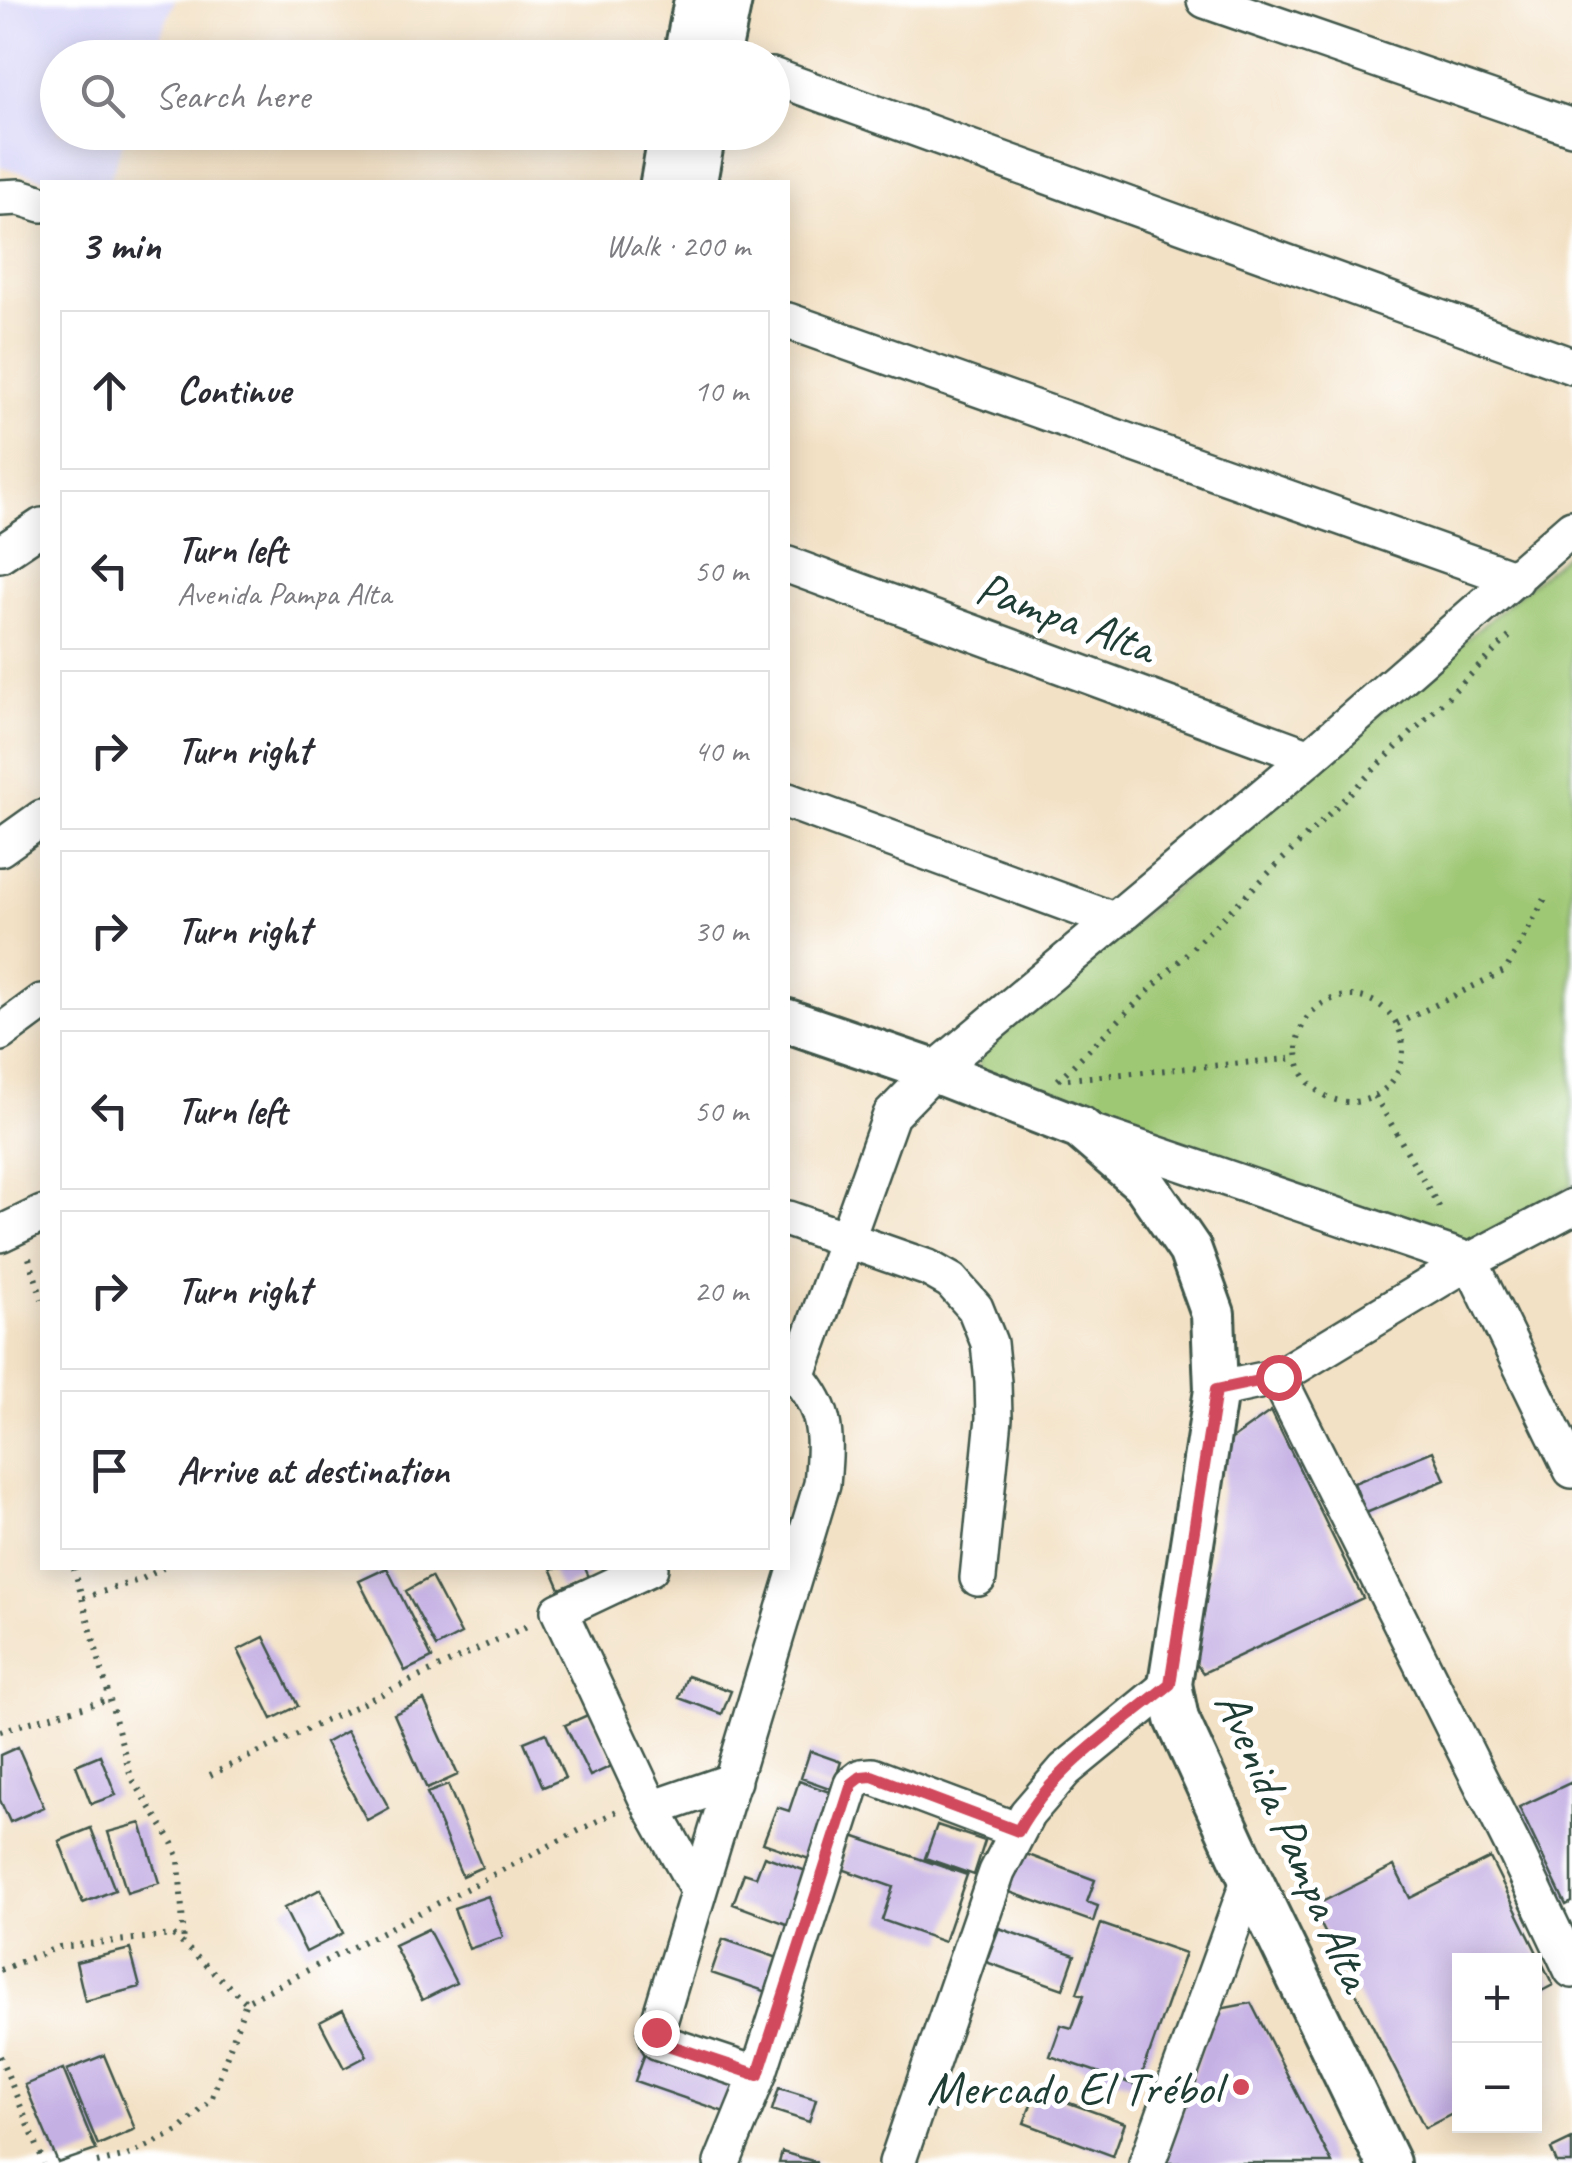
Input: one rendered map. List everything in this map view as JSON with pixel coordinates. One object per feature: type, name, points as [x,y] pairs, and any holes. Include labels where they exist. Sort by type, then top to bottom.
[{"type":"street","points":[[696,0],[703,40]]},
{"type":"street","points":[[713,40],[730,0]]},
{"type":"street","points":[[1205,0],[1572,126]]},
{"type":"street","points":[[790,83],[1572,366]]},
{"type":"street","points":[[662,180],[668,150]]},
{"type":"street","points":[[695,180],[701,150]]},
{"type":"street","points":[[0,198],[20,197],[40,203]]},
{"type":"street","points":[[790,321],[1516,578]]},
{"type":"street","points":[[0,554],[40,527]]},
{"type":"street","points":[[758,2075],[659,2042],[657,2024],[822,1484],[826,1438],[815,1400],[792,1371],[846,1239],[890,1114],[934,1071],[1310,758],[1572,528]]},
{"type":"street","name":"Pampa Alta","points":[[790,566],[1310,758]]},
{"type":"street","points":[[790,801],[1113,920]]},
{"type":"street","points":[[0,848],[40,819]]},
{"type":"street","points":[[0,1034],[40,1004]]},
{"type":"street","name":"Avenida Pampa Alta","points":[[790,1022],[934,1071],[1080,1128],[1144,1182],[1190,1250],[1212,1314],[1216,1390],[1170,1684],[1177,1719],[1388,2163]]},
{"type":"street","points":[[1080,1128],[1470,1260],[1572,1470]]},
{"type":"street","points":[[1216,1390],[1278,1377],[1470,1260],[1572,1207]]},
{"type":"street","points":[[0,1234],[40,1215]]},
{"type":"street","points":[[790,1220],[928,1268],[950,1281],[975,1308],[989,1344],[994,1418],[978,1578]]},
{"type":"street","points":[[1278,1377],[1572,1970]]},
{"type":"street","points":[[646,1570],[560,1610],[649,1803],[698,1890]]},
{"type":"street","points":[[897,2163],[997,1872],[1027,1814],[1064,1770],[1170,1684]]},
{"type":"street","points":[[722,2163],[758,2075],[852,1784],[861,1777],[872,1776],[1018,1831]]},
{"type":"street","points":[[649,1803],[734,1781]]},
{"type":"street","points":[[1147,2163],[1250,1878]]},
{"type":"path","points":[[1298,1058],[1056,1080],[1516,630]]},
{"type":"path","points":[[1398,1024],[1506,970],[1546,897]]},
{"type":"path","points":[[1339,996],[1372,1000],[1387,1010],[1403,1039],[1404,1056],[1389,1086],[1360,1101],[1328,1098],[1314,1089],[1298,1058],[1296,1044],[1309,1013],[1322,1002],[1339,996]]},
{"type":"path","points":[[1376,1096],[1445,1217]]},
{"type":"path","points":[[75,1570],[130,1777],[173,1843],[179,1859],[184,1944]]},
{"type":"path","points":[[83,1598],[159,1570]]},
{"type":"path","points":[[210,1774],[560,1610]]},
{"type":"path","points":[[0,1731],[110,1699]]},
{"type":"path","points":[[98,2163],[127,2156],[180,2130],[211,2100],[246,2002],[649,1803]]},
{"type":"path","points":[[0,1970],[59,1947],[172,1934],[246,2002]]},
{"type":"path","points":[[0,2056],[44,2163]]},
{"type":"shaded area","points":[[0,0],[175,0],[159,40],[40,40],[40,150],[120,150],[110,180],[48,180],[0,166]]},
{"type":"green space","points":[[1572,549],[1572,1185],[1459,1251],[983,1076],[976,1057]]},
{"type":"building","points":[[1271,1411],[1363,1598],[1203,1673],[1191,1657],[1213,1554],[1229,1441]]},
{"type":"building","points":[[1433,1451],[1445,1480],[1366,1513],[1354,1483]]},
{"type":"building","points":[[388,1570],[432,1658],[405,1671],[359,1581]]},
{"type":"building","points":[[552,1570],[586,1570],[589,1577],[560,1589]]},
{"type":"building","points":[[431,1577],[461,1634],[436,1647],[406,1591]]},
{"type":"building","points":[[264,1637],[298,1706],[272,1719],[238,1650]]},
{"type":"building","points":[[687,1676],[731,1691],[722,1714],[679,1698]]},
{"type":"building","points":[[424,1700],[458,1775],[427,1789],[394,1714]]},
{"type":"building","points":[[590,1714],[614,1765],[590,1776],[565,1725]]},
{"type":"building","points":[[347,1731],[389,1808],[367,1820],[325,1743]]},
{"type":"building","points":[[546,1733],[565,1778],[543,1787],[524,1742]]},
{"type":"building","points":[[18,1747],[44,1807],[10,1822],[0,1800],[0,1755]]},
{"type":"building","points":[[810,1751],[841,1762],[832,1789],[801,1778]]},
{"type":"building","points":[[100,1755],[116,1795],[91,1804],[76,1765]]},
{"type":"building","points":[[799,1781],[832,1793],[809,1859],[763,1843],[777,1807],[789,1811]]},
{"type":"building","points":[[1572,1782],[1572,1902],[1566,1905],[1519,1807]]},
{"type":"building","points":[[448,1785],[482,1867],[462,1876],[427,1793]]},
{"type":"building","points":[[141,1823],[159,1883],[127,1893],[108,1832]]},
{"type":"building","points":[[937,1825],[985,1841],[974,1875],[925,1858]]},
{"type":"building","points":[[91,1828],[115,1890],[83,1903],[59,1841]]},
{"type":"building","points":[[853,1836],[967,1875],[944,1942],[882,1920],[893,1887],[842,1869]]},
{"type":"building","points":[[1018,1851],[1095,1880],[1087,1902],[1098,1906],[1093,1922],[1004,1890]]},
{"type":"building","points":[[764,1856],[809,1872],[789,1925],[733,1904],[744,1873],[756,1877]]},
{"type":"building","points":[[1490,1858],[1537,1953],[1452,1953],[1452,2114],[1425,2128],[1312,1907],[1394,1866],[1410,1898]]},
{"type":"building","points":[[321,1889],[343,1933],[306,1952],[284,1908]]},
{"type":"building","points":[[488,1896],[503,1937],[469,1949],[454,1908]]},
{"type":"building","points":[[1101,1924],[1185,1953],[1138,2086],[1050,2056],[1061,2025],[1072,2028],[1084,1995],[1077,1993]]},
{"type":"building","points":[[999,1928],[1075,1955],[1063,1989],[986,1962]]},
{"type":"building","points":[[428,1929],[456,1983],[422,2000],[394,1945]]},
{"type":"building","points":[[723,1939],[784,1960],[773,1994],[711,1973]]},
{"type":"building","points":[[130,1949],[140,1987],[85,2001],[76,1962]]},
{"type":"building","points":[[1542,1963],[1553,1985],[1542,1991]]},
{"type":"building","name":"Mercado El Trébol","points":[[1251,2003],[1332,2163],[1164,2163],[1214,2010]]},
{"type":"building","points":[[343,2010],[367,2056],[344,2068],[320,2022]]},
{"type":"building","points":[[648,2045],[740,2078],[727,2113],[635,2081]]},
{"type":"building","points":[[104,2055],[135,2129],[98,2145],[67,2070]]},
{"type":"building","points":[[63,2069],[96,2150],[58,2163],[25,2085]]},
{"type":"building","points":[[779,2088],[816,2099],[809,2122],[772,2110]]},
{"type":"building","points":[[1036,2091],[1125,2123],[1113,2156],[1024,2123]]},
{"type":"building","points":[[1572,2139],[1572,2163],[1557,2163],[1551,2149]]},
{"type":"building","points":[[782,2152],[816,2162],[816,2163],[779,2163]]},
{"type":"place","name":"Mercado El Trébol","points":[[1241,2087]]},
{"type":"route","points":[[656,2032],[659,2042],[758,2075],[852,1784],[861,1777],[872,1776],[1018,1831],[1027,1814],[1064,1770],[1170,1684],[1216,1390],[1278,1377]]}]
